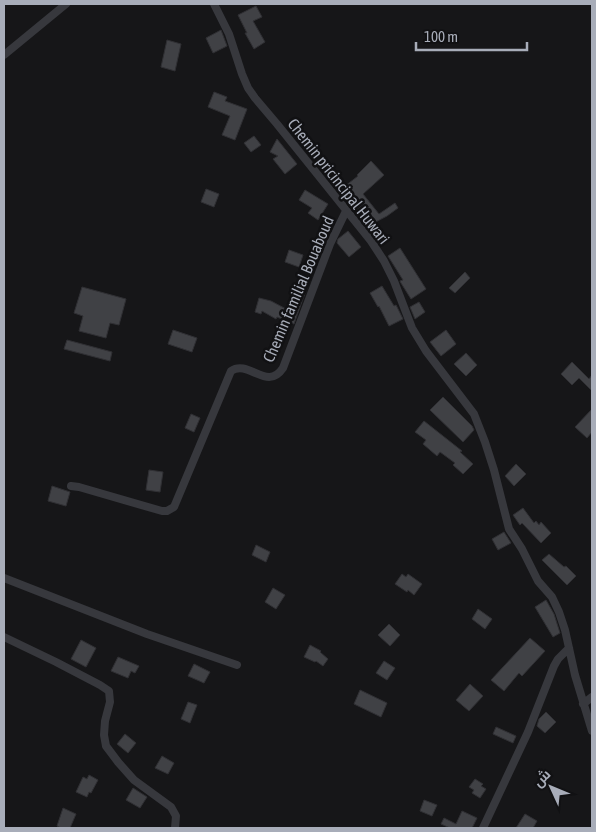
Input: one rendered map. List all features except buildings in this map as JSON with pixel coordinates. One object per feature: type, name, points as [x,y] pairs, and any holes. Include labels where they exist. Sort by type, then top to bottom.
[{"type":"street","points":[[4,55],[66,4]]},
{"type":"street","name":"Chemin pricincipal Huwari","points":[[214,4],[229,34],[248,88],[371,241],[394,281],[412,328],[426,351],[474,414],[494,470],[509,529],[522,549],[538,581],[552,596],[559,612],[574,675],[592,731]]},
{"type":"street","name":"Chemin familial Bouaboud","points":[[72,486],[162,511],[167,511],[174,507],[231,371],[240,368],[270,377],[276,376],[283,368],[330,244],[346,211]]},
{"type":"street","points":[[4,578],[147,634],[237,665]]},
{"type":"street","points":[[4,637],[109,691],[110,702],[105,721],[104,735],[106,746],[134,780],[170,806],[176,816],[175,828]]},
{"type":"street","points":[[483,828],[528,732],[554,666],[569,648]]},
{"type":"street","points":[[584,704],[592,697]]}]
